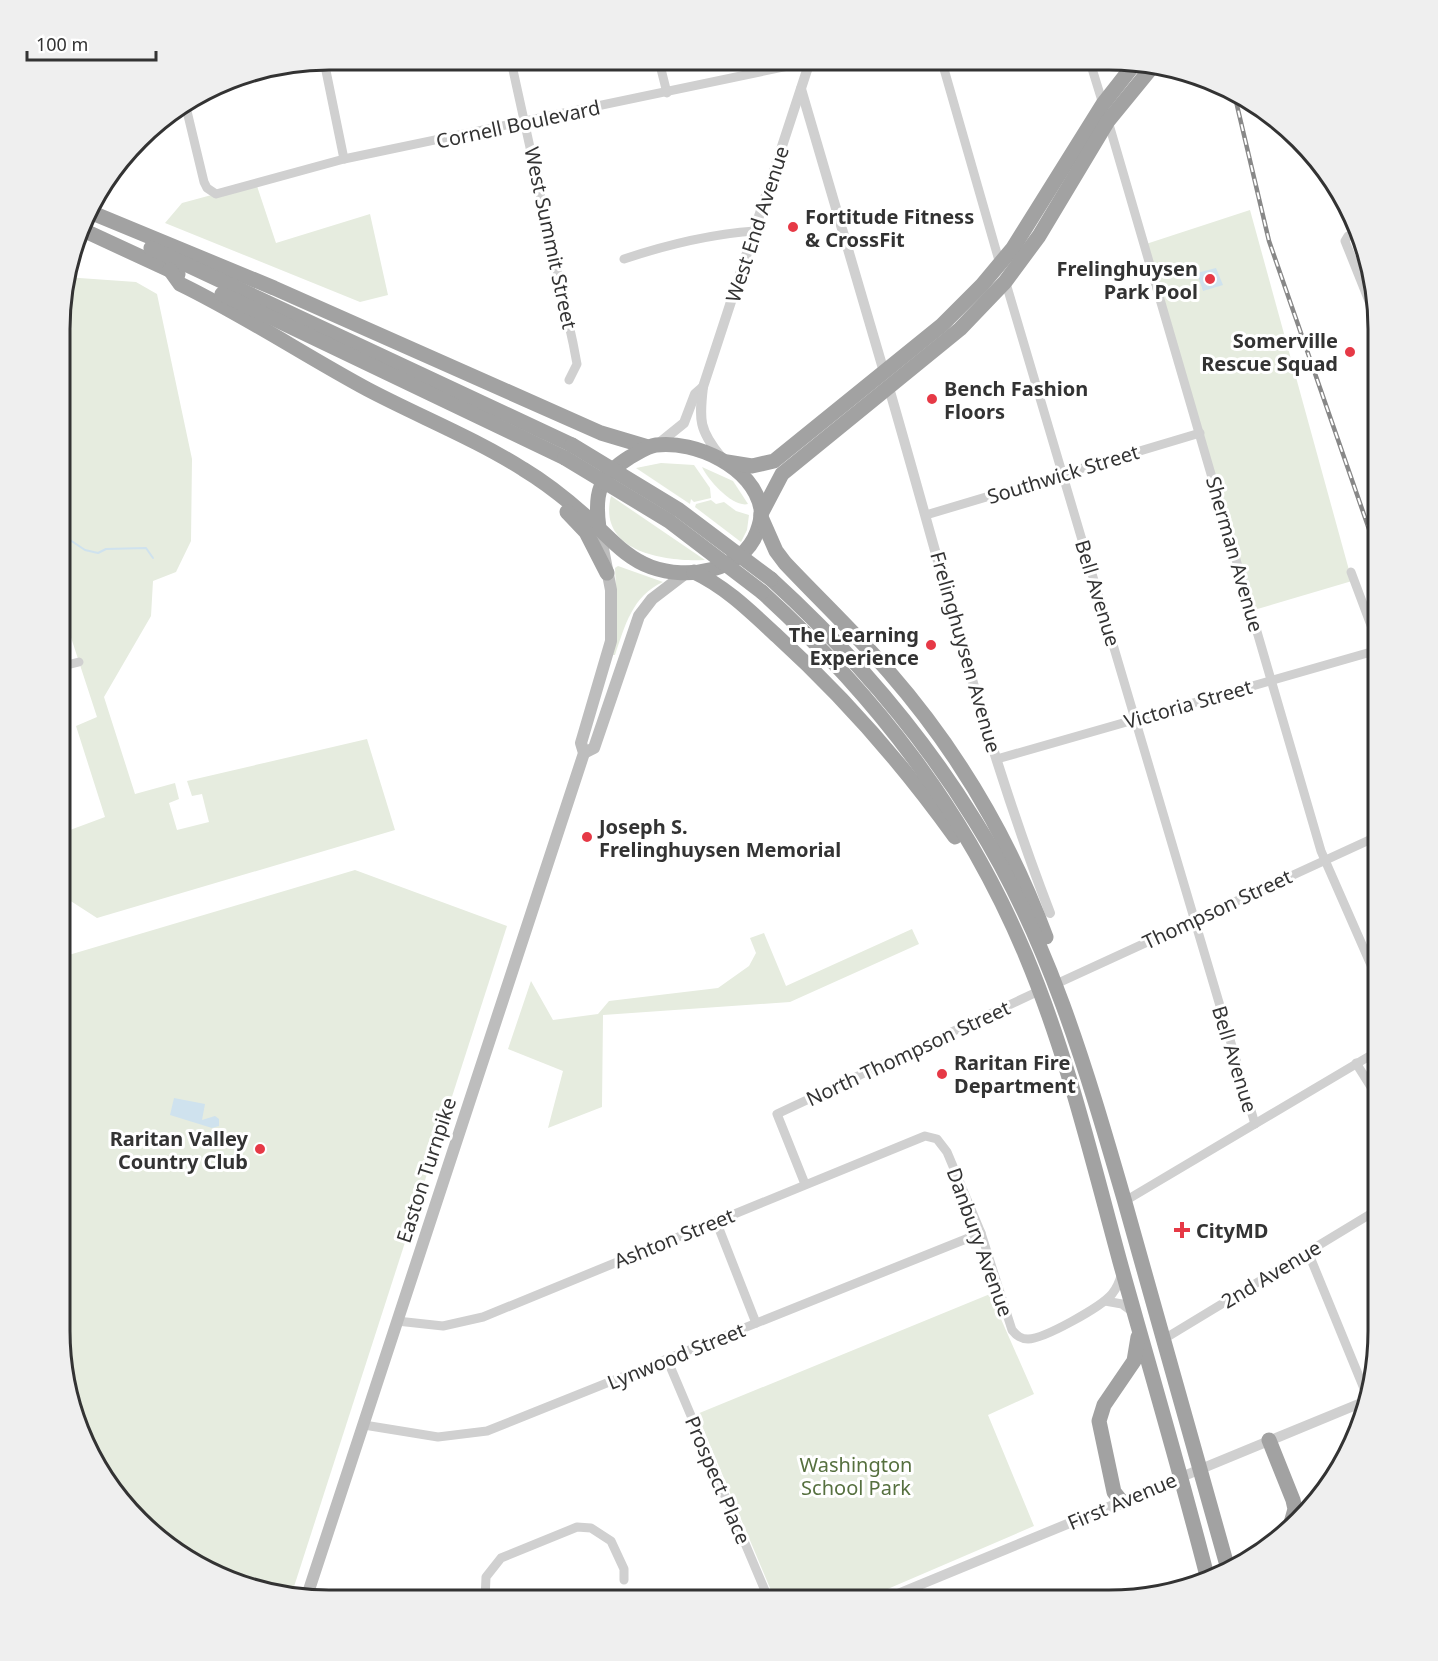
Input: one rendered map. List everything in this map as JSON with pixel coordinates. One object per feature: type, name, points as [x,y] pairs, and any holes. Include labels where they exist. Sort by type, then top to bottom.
[{"type":"highway","points":[[97,215],[274,288],[601,433],[653,446],[706,452],[725,461],[752,466],[774,460],[957,312],[1000,265],[1034,218],[1103,104],[1129,71]]},
{"type":"highway","points":[[170,270],[180,284],[367,389],[522,468],[558,492],[622,551],[638,561],[663,571],[690,573],[718,567],[739,557],[752,543],[761,515],[782,474],[960,329],[1005,282],[1044,229],[1108,121],[1147,74]]},
{"type":"highway","points":[[94,221],[569,452],[679,510],[771,579],[842,647],[890,702],[949,781],[976,822],[1013,889],[1056,984],[1095,1097],[1226,1562]]},
{"type":"highway","points":[[89,233],[569,452],[669,521],[762,592],[818,643],[870,701],[963,832],[1010,921],[1039,991],[1061,1052],[1182,1477],[1206,1571]]},
{"type":"highway","points":[[458,435],[467,447],[540,491],[576,520],[592,541],[607,573]]},
{"type":"highway","points":[[599,528],[597,503],[602,483],[615,467],[653,446]]},
{"type":"highway","points":[[725,461],[753,487],[761,515],[776,551],[784,563],[890,672],[944,742],[968,778],[992,817],[1023,881],[1052,955],[1056,984]]},
{"type":"highway","points":[[690,573],[717,584],[752,612],[856,712],[928,800],[973,862],[1010,921]]},
{"type":"highway","points":[[1122,1502],[1113,1492],[1099,1421],[1104,1405],[1134,1361],[1137,1321]]},
{"type":"highway","points":[[1269,1440],[1293,1500],[1294,1513]]},
{"type":"main road","name":"Easton Turnpike","points":[[309,1590],[584,753],[580,743],[611,641],[612,614],[599,528]]},
{"type":"main road","name":"Easton Turnpike","points":[[584,753],[594,748],[639,616],[652,599],[690,573]]},
{"type":"street","points":[[326,70],[344,159]]},
{"type":"street","name":"West Summit Street","points":[[513,70],[573,342],[576,364],[569,380]]},
{"type":"street","points":[[661,70],[667,93]]},
{"type":"street","name":"Cornell Boulevard","points":[[187,113],[204,182],[212,193],[225,193],[344,159],[774,70]]},
{"type":"street","name":"West End Avenue","points":[[725,461],[708,442],[702,428],[703,387],[808,70]]},
{"type":"street","name":"Bell Avenue","points":[[944,70],[1255,1124]]},
{"type":"street","points":[[1092,70],[1103,104]]},
{"type":"street","points":[[801,89],[884,372]]},
{"type":"street","name":"Sherman Avenue","points":[[1108,121],[1324,860],[1368,959]]},
{"type":"street","points":[[624,259],[649,250],[704,238],[755,231]]},
{"type":"street","points":[[1350,236],[1346,238],[1353,266],[1365,293]]},
{"type":"street","name":"West End Avenue","points":[[653,446],[684,423],[695,394],[703,387]]},
{"type":"street","name":"Frelinghuysen Avenue","points":[[889,388],[1023,844],[1050,913]]},
{"type":"street","name":"Southwick Street","points":[[926,515],[1200,433]]},
{"type":"street","points":[[1351,572],[1368,617]]},
{"type":"street","name":"Victoria Street","points":[[997,759],[1368,653]]},
{"type":"street","points":[[70,664],[79,662]]},
{"type":"street","name":"Thompson Street","points":[[1056,984],[1368,840]]},
{"type":"street","name":"North Thompson Street","points":[[806,1184],[777,1114],[1039,991]]},
{"type":"street","points":[[1125,1202],[1368,1056]]},
{"type":"street","points":[[1356,1063],[1368,1082]]},
{"type":"street","name":"Ashton Street","points":[[397,1321],[443,1326],[463,1324],[920,1137],[933,1136],[943,1146]]},
{"type":"street","name":"Danbury Avenue","points":[[943,1146],[981,1233],[1012,1330],[1018,1337],[1026,1339],[1039,1337],[1105,1301]]},
{"type":"street","name":"2nd Avenue","points":[[1164,1339],[1368,1215]]},
{"type":"street","points":[[716,1221],[756,1323]]},
{"type":"street","name":"Lynwood Street","points":[[364,1425],[438,1437],[487,1431],[981,1233]]},
{"type":"street","points":[[1308,1252],[1362,1385]]},
{"type":"street","points":[[1105,1301],[1117,1288],[1122,1270]]},
{"type":"street","points":[[1105,1301],[1122,1304],[1137,1321]]},
{"type":"street","name":"Prospect Place","points":[[666,1359],[765,1590]]},
{"type":"street","name":"First Avenue","points":[[907,1590],[1357,1405]]},
{"type":"street","points":[[485,1590],[486,1577],[501,1558],[577,1527],[591,1528],[611,1541],[624,1569],[624,1580]]},
{"type":"green space","points":[[256,183],[276,243],[370,214],[388,295],[360,302],[165,223],[182,203]]},
{"type":"green space","points":[[1250,210],[1352,581],[1254,610],[1146,244]]},
{"type":"green space","points":[[75,278],[136,282],[157,294],[192,459],[191,541],[176,572],[153,581],[151,616],[104,697],[135,794],[175,783],[179,799],[169,803],[177,830],[209,822],[202,794],[192,796],[187,781],[367,739],[395,830],[97,918],[70,901],[70,830],[105,817],[76,726],[97,717],[70,634],[70,330]]},
{"type":"green space","points":[[661,463],[694,465],[710,488],[711,498],[694,502],[691,499],[690,504],[636,468]]},
{"type":"green space","points":[[702,467],[733,481],[748,504],[735,502],[728,497],[715,485]]},
{"type":"green space","points":[[611,496],[705,560],[671,559],[637,550],[614,530],[609,515]]},
{"type":"green space","points":[[711,500],[716,504],[724,502],[736,511],[749,515],[747,530],[741,542],[695,507],[696,504]]},
{"type":"green space","points":[[618,566],[663,582],[652,588],[637,604],[626,623],[615,655],[613,655],[617,610],[615,568]]},
{"type":"green space","points":[[355,870],[507,926],[294,1588],[263,1582],[231,1571],[200,1556],[172,1537],[146,1515],[124,1489],[97,1446],[84,1414],[75,1382],[70,1331],[70,955]]},
{"type":"green space","points":[[912,929],[919,944],[790,1002],[603,1015],[602,1107],[548,1128],[563,1071],[508,1049],[531,981],[553,1020],[598,1014],[609,1001],[718,988],[749,966],[756,953],[750,938],[764,933],[786,986]]},
{"type":"green space","name":"Washington School Park","points":[[990,1294],[1034,1394],[988,1415],[1034,1526],[885,1590],[771,1590],[697,1414]]},
{"type":"water","name":"Frelinghuysen Park Pool","points":[[1216,268],[1223,285],[1203,291],[1197,273]]},
{"type":"water","points":[[174,1098],[205,1104],[202,1120],[215,1116],[219,1119],[219,1126],[212,1128],[170,1115]]},
{"type":"waterway","points":[[70,540],[85,550],[98,553],[106,549],[146,548],[153,558]]},
{"type":"railway","points":[[1237,104],[1269,241],[1368,526]]},
{"type":"place","name":"Fortitude Fitness & CrossFit","points":[[793,227]]},
{"type":"place","name":"Frelinghuysen Park Pool","points":[[1210,279]]},
{"type":"place","name":"Somerville Rescue Squad","points":[[1350,352]]},
{"type":"place","name":"Bench Fashion Floors","points":[[932,399]]},
{"type":"place","name":"The Learning Experience","points":[[931,645]]},
{"type":"place","name":"Joseph S. Frelinghuysen Memorial","points":[[587,837]]},
{"type":"place","name":"Raritan Fire Department","points":[[942,1074]]},
{"type":"place","name":"Raritan Valley Country Club","points":[[260,1149]]},
{"type":"place","name":"CityMD","points":[[1182,1230]]}]
